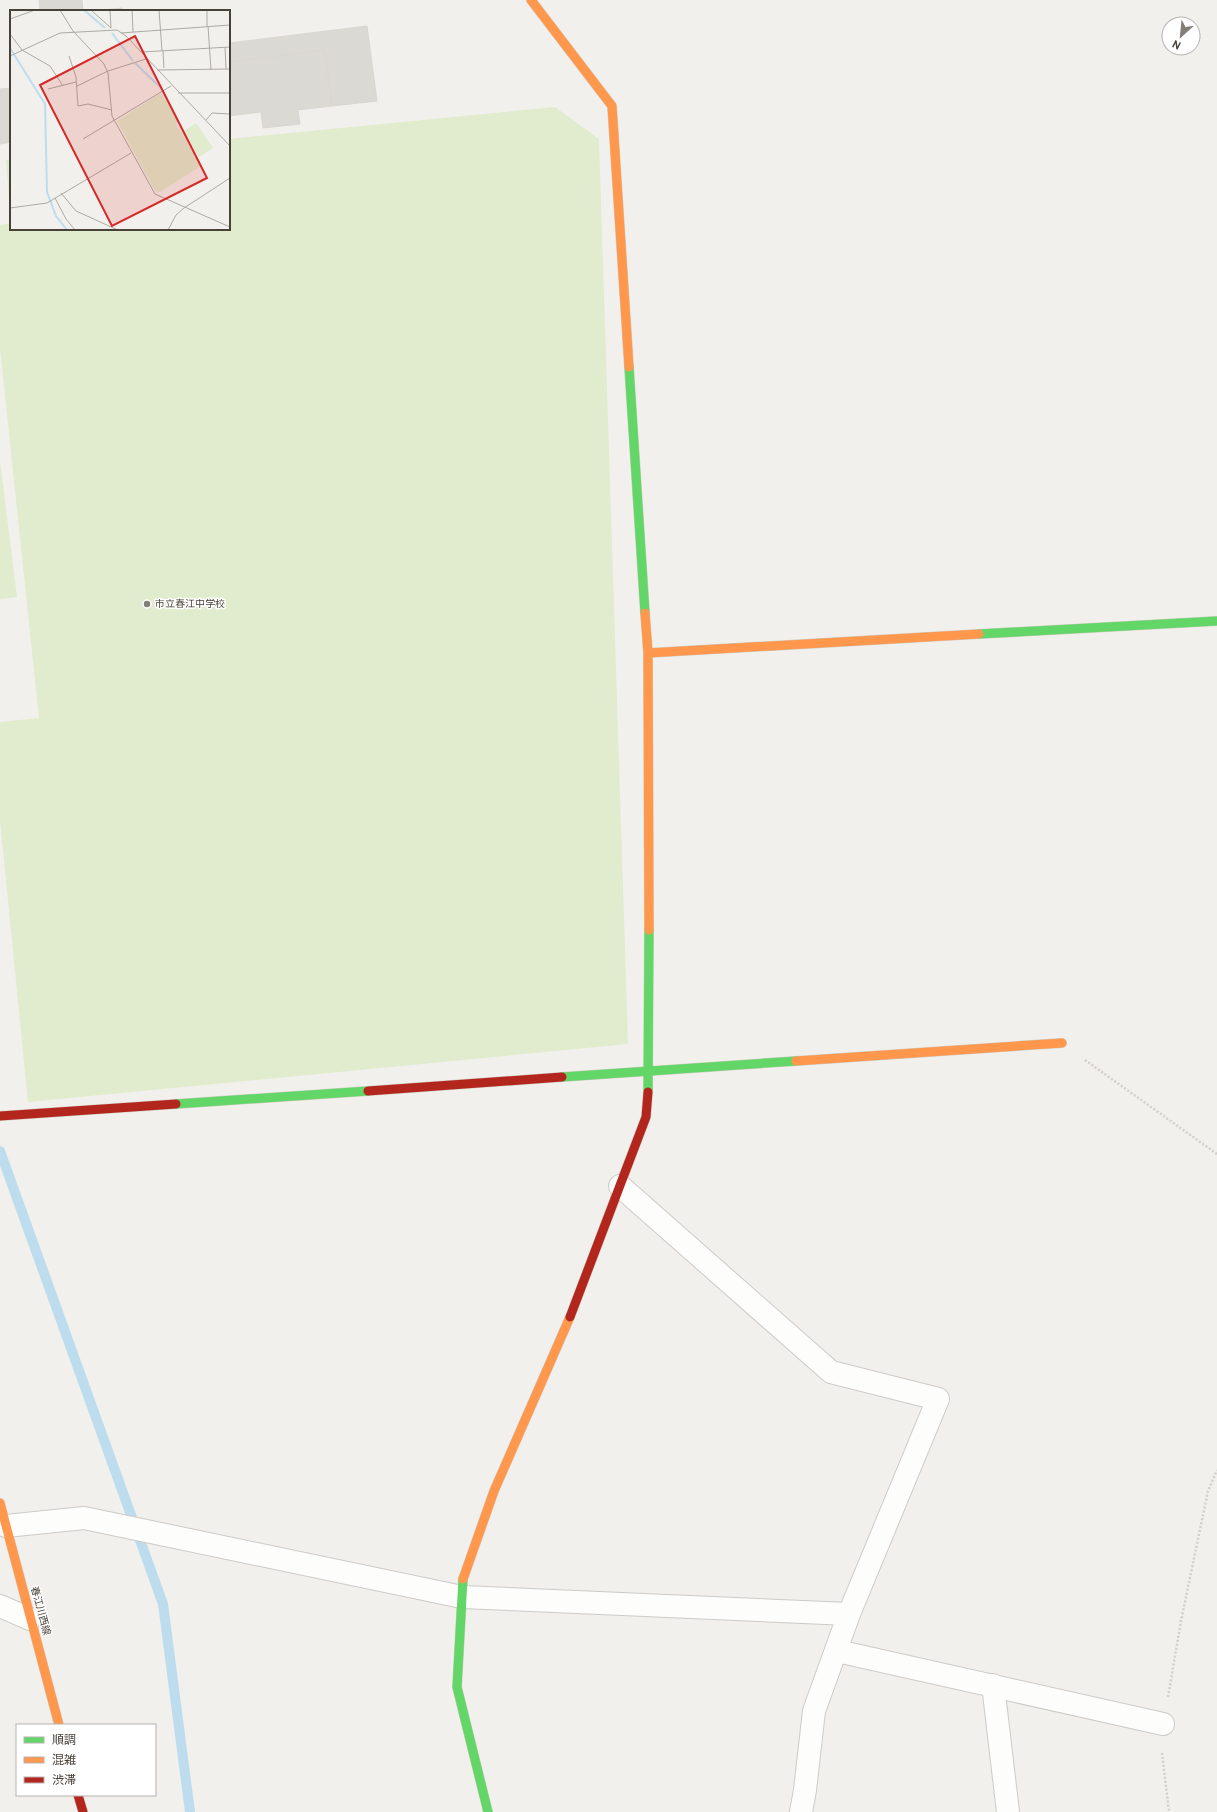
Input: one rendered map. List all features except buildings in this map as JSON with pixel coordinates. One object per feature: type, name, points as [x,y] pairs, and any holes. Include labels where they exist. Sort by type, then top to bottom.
[{"type":"street","points":[[488,1812],[457,1687],[463,1580],[494,1491],[571,1314],[646,1117],[649,1073],[648,653],[612,106],[531,0]]},
{"type":"street","points":[[648,653],[1217,621]]},
{"type":"street","points":[[0,1116],[649,1073],[1062,1043]]},
{"type":"street","points":[[620,1186],[831,1372],[938,1399],[849,1614],[837,1651],[814,1711],[806,1790],[801,1812]]},
{"type":"street","name":"春江川西線","points":[[0,1503],[59,1724]]},
{"type":"street","points":[[6,1526],[84,1518],[462,1597],[849,1614]]},
{"type":"street","points":[[0,1606],[30,1618]]},
{"type":"street","points":[[837,1651],[1163,1724]]},
{"type":"street","points":[[993,1685],[1008,1812]]},
{"type":"street","points":[[78,1796],[83,1812]]},
{"type":"path","points":[[1062,1043],[1217,1154]]},
{"type":"path","points":[[1168,1812],[1160,1742],[1182,1613],[1208,1491],[1217,1470]]},
{"type":"green space","points":[[555,107],[599,139],[628,1044],[28,1102],[0,820],[0,722],[39,718],[0,348],[0,225],[10,223],[10,230],[230,230],[230,139]]},
{"type":"green space","points":[[6,160],[10,160],[10,210]]},
{"type":"green space","points":[[0,461],[17,597],[0,599]]},
{"type":"waterway","points":[[0,1151],[163,1604],[190,1812]]},
{"type":"traffic: fast","points":[[629,367],[645,613]]},
{"type":"traffic: fast","points":[[979,634],[1217,621]]},
{"type":"traffic: fast","points":[[648,1092],[649,930]]},
{"type":"traffic: fast","points":[[562,1077],[796,1061]]},
{"type":"traffic: fast","points":[[176,1104],[368,1091]]},
{"type":"traffic: fast","points":[[463,1579],[457,1687],[488,1812]]},
{"type":"traffic: slow","points":[[531,0],[612,106],[629,367]]},
{"type":"traffic: slow","points":[[645,613],[648,653],[649,930]]},
{"type":"traffic: slow","points":[[648,653],[979,634]]},
{"type":"traffic: slow","points":[[796,1061],[1062,1043]]},
{"type":"traffic: slow","points":[[463,1579],[494,1491],[570,1317]]},
{"type":"traffic: slow","points":[[0,1503],[59,1724]]},
{"type":"traffic: jam","points":[[368,1091],[562,1077]]},
{"type":"traffic: jam","points":[[570,1317],[646,1117],[648,1092]]},
{"type":"traffic: jam","points":[[0,1116],[176,1104]]},
{"type":"traffic: jam","points":[[78,1796],[83,1812]]},
{"type":"place","name":"市立春江中学校","points":[[147,604]]}]
